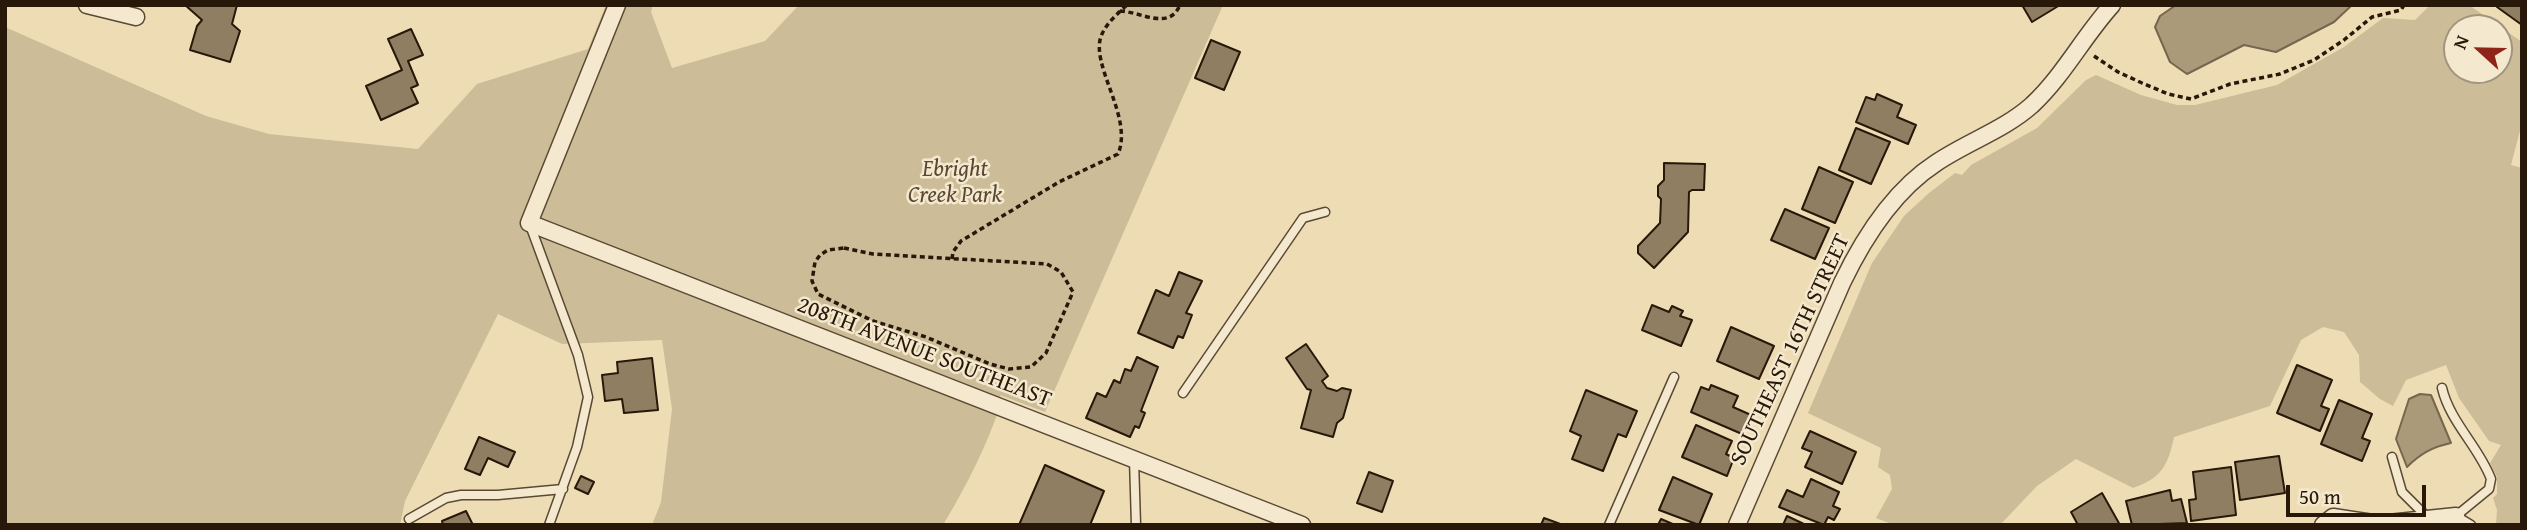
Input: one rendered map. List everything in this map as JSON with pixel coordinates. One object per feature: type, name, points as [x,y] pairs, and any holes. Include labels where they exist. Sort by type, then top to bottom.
[{"type":"street","points":[[87,5],[136,11]]},
{"type":"street","points":[[529,223],[617,5]]},
{"type":"street","name":"SOUTHEAST 16TH STREET","points":[[1737,525],[1842,283],[1877,221],[1912,183],[1935,163],[2004,126],[2031,106],[2061,74],[2112,5]]},
{"type":"street","name":"208TH AVENUE SOUTHEAST","points":[[529,223],[1302,525]]},
{"type":"street","points":[[2328,521],[2379,524],[2456,516]]},
{"type":"lane","points":[[1183,393],[1303,218],[1325,212]]},
{"type":"lane","points":[[529,223],[578,355],[588,397],[577,447],[549,525]]},
{"type":"lane","points":[[1609,525],[1674,377]]},
{"type":"lane","points":[[2442,388],[2454,418],[2469,438],[2491,480],[2489,489],[2456,516],[2471,525]]},
{"type":"lane","points":[[2392,457],[2402,492],[2429,519]]},
{"type":"lane","points":[[1134,459],[1136,525]]},
{"type":"lane","points":[[409,519],[446,498],[461,495],[498,495],[563,489]]},
{"type":"path","points":[[952,260],[953,252],[961,241],[1079,170],[1118,155],[1123,142],[1117,109],[1100,56],[1101,36],[1127,5]]},
{"type":"path","points":[[1120,11],[1135,11],[1170,19],[1177,13],[1180,5]]},
{"type":"path","points":[[2080,47],[2118,72],[2168,94],[2191,99],[2230,84],[2280,74],[2314,60],[2372,17],[2401,10],[2404,5]]},
{"type":"path","points":[[844,248],[873,254],[952,260],[1047,264],[1061,272],[1073,292],[1046,353],[1031,367],[1000,367],[926,337],[873,321],[818,294],[812,281],[815,262],[828,250],[844,248]]},
{"type":"green space","name":"Ebright Creek Park","points":[[606,5],[653,5],[651,12],[672,68],[765,41],[799,5],[1223,5],[1045,412],[1000,395],[1002,400],[984,448],[943,525],[652,525],[661,502],[672,409],[662,340],[562,344],[498,314],[405,501],[400,525],[5,525],[5,27],[206,116],[269,134],[418,149],[477,84],[588,49]]},
{"type":"green space","points":[[2430,5],[2469,5],[2482,14],[2443,14],[2443,84],[2513,84],[2513,36],[2522,42],[2522,123],[2511,165],[2522,168],[2522,525],[2496,525],[2497,510],[2493,498],[2497,494],[2497,477],[2490,463],[2501,445],[2489,441],[2459,398],[2446,365],[2406,380],[2393,406],[2360,382],[2359,355],[2344,332],[2323,327],[2301,340],[2270,406],[2174,437],[2166,463],[2157,475],[2143,484],[2133,488],[2076,459],[2037,486],[2000,525],[1894,525],[1876,518],[1892,489],[1890,475],[1878,467],[1881,448],[1808,413],[1872,263],[1904,216],[1955,173],[1962,175],[1971,165],[2037,128],[2086,80],[2096,75],[2141,95],[2177,105],[2195,105],[2277,85],[2344,47],[2383,18],[2415,20]]},
{"type":"shaded area","points":[[2176,5],[2352,5],[2334,22],[2276,52],[2244,45],[2187,74],[2170,62],[2155,27],[2160,16]]},
{"type":"shaded area","points":[[2420,394],[2431,395],[2451,443],[2427,452],[2407,467],[2396,439],[2409,399]]},
{"type":"building","points":[[185,5],[237,5],[232,24],[240,31],[230,62],[190,50],[197,26],[202,20]]},
{"type":"building","points":[[2022,5],[2060,5],[2032,22]]},
{"type":"building","points":[[2522,5],[2522,25],[2513,19],[2513,14],[2507,14],[2497,7]]},
{"type":"building","points":[[411,29],[423,55],[408,61],[418,85],[411,88],[418,103],[381,120],[366,86],[402,70],[388,39]]},
{"type":"building","points":[[1211,40],[1240,52],[1224,90],[1195,78]]},
{"type":"building","points":[[1877,94],[1902,105],[1897,117],[1916,125],[1908,144],[1856,122],[1866,97],[1875,100]]},
{"type":"building","points":[[1856,128],[1890,142],[1871,184],[1839,170]]},
{"type":"building","points":[[1664,163],[1705,164],[1704,190],[1689,192],[1688,232],[1654,268],[1638,253],[1638,246],[1660,223],[1661,199],[1658,196],[1658,186],[1664,180]]},
{"type":"building","points":[[1819,167],[1853,182],[1835,223],[1802,209]]},
{"type":"building","points":[[1785,209],[1829,228],[1815,259],[1771,240]]},
{"type":"building","points":[[1179,272],[1202,281],[1186,313],[1192,315],[1183,338],[1178,336],[1173,348],[1138,333],[1156,290],[1169,296]]},
{"type":"building","points":[[1652,305],[1669,312],[1672,306],[1683,311],[1680,316],[1692,320],[1681,346],[1642,330]]},
{"type":"building","points":[[1731,327],[1774,346],[1759,379],[1717,361]]},
{"type":"building","points":[[1306,344],[1328,376],[1322,381],[1327,388],[1337,391],[1342,388],[1351,390],[1343,418],[1337,423],[1333,437],[1301,428],[1311,390],[1307,389],[1286,358]]},
{"type":"building","points":[[1137,357],[1158,367],[1141,411],[1145,413],[1139,428],[1135,426],[1130,437],[1086,418],[1097,393],[1106,397],[1114,380],[1120,383],[1125,369],[1131,371]]},
{"type":"building","points":[[652,358],[658,410],[624,413],[622,399],[605,401],[602,375],[618,373],[617,362]]},
{"type":"building","points":[[2297,365],[2332,380],[2321,406],[2329,409],[2320,431],[2277,413]]},
{"type":"building","points":[[1711,385],[1738,396],[1733,407],[1751,415],[1742,434],[1691,412],[1701,387],[1709,390]]},
{"type":"building","points":[[1586,390],[1637,411],[1626,437],[1618,434],[1603,471],[1572,459],[1581,436],[1570,431]]},
{"type":"building","points":[[2339,400],[2372,414],[2362,438],[2370,441],[2362,461],[2321,444]]},
{"type":"building","points":[[1696,425],[1732,441],[1726,454],[1734,458],[1727,476],[1682,457]]},
{"type":"building","points":[[1810,431],[1856,452],[1842,484],[1805,467],[1812,452],[1802,448]]},
{"type":"building","points":[[479,437],[515,452],[508,467],[488,458],[480,475],[465,469]]},
{"type":"building","points":[[2279,456],[2285,493],[2240,500],[2235,462]]},
{"type":"building","points":[[1045,465],[1104,491],[1090,525],[1019,525]]},
{"type":"building","points":[[2231,467],[2236,515],[2191,521],[2189,500],[2196,499],[2193,472]]},
{"type":"building","points":[[1369,472],[1393,481],[1382,512],[1357,503]]},
{"type":"building","points":[[581,476],[594,482],[588,494],[575,488]]},
{"type":"building","points":[[1673,477],[1712,494],[1699,525],[1659,510]]},
{"type":"building","points":[[1811,479],[1839,492],[1833,506],[1840,509],[1834,520],[1828,517],[1824,525],[1779,507],[1787,490],[1803,497]]},
{"type":"building","points":[[2170,490],[2172,501],[2181,499],[2187,523],[2132,525],[2126,501]]},
{"type":"building","points":[[2102,493],[2120,525],[2078,525],[2071,512]]},
{"type":"building","points":[[466,511],[473,525],[443,525],[442,521]]},
{"type":"building","points":[[1787,516],[1806,525],[1783,525]]},
{"type":"building","points":[[1544,518],[1563,525],[1541,525]]},
{"type":"building","points":[[1661,519],[1675,525],[1658,525]]}]
